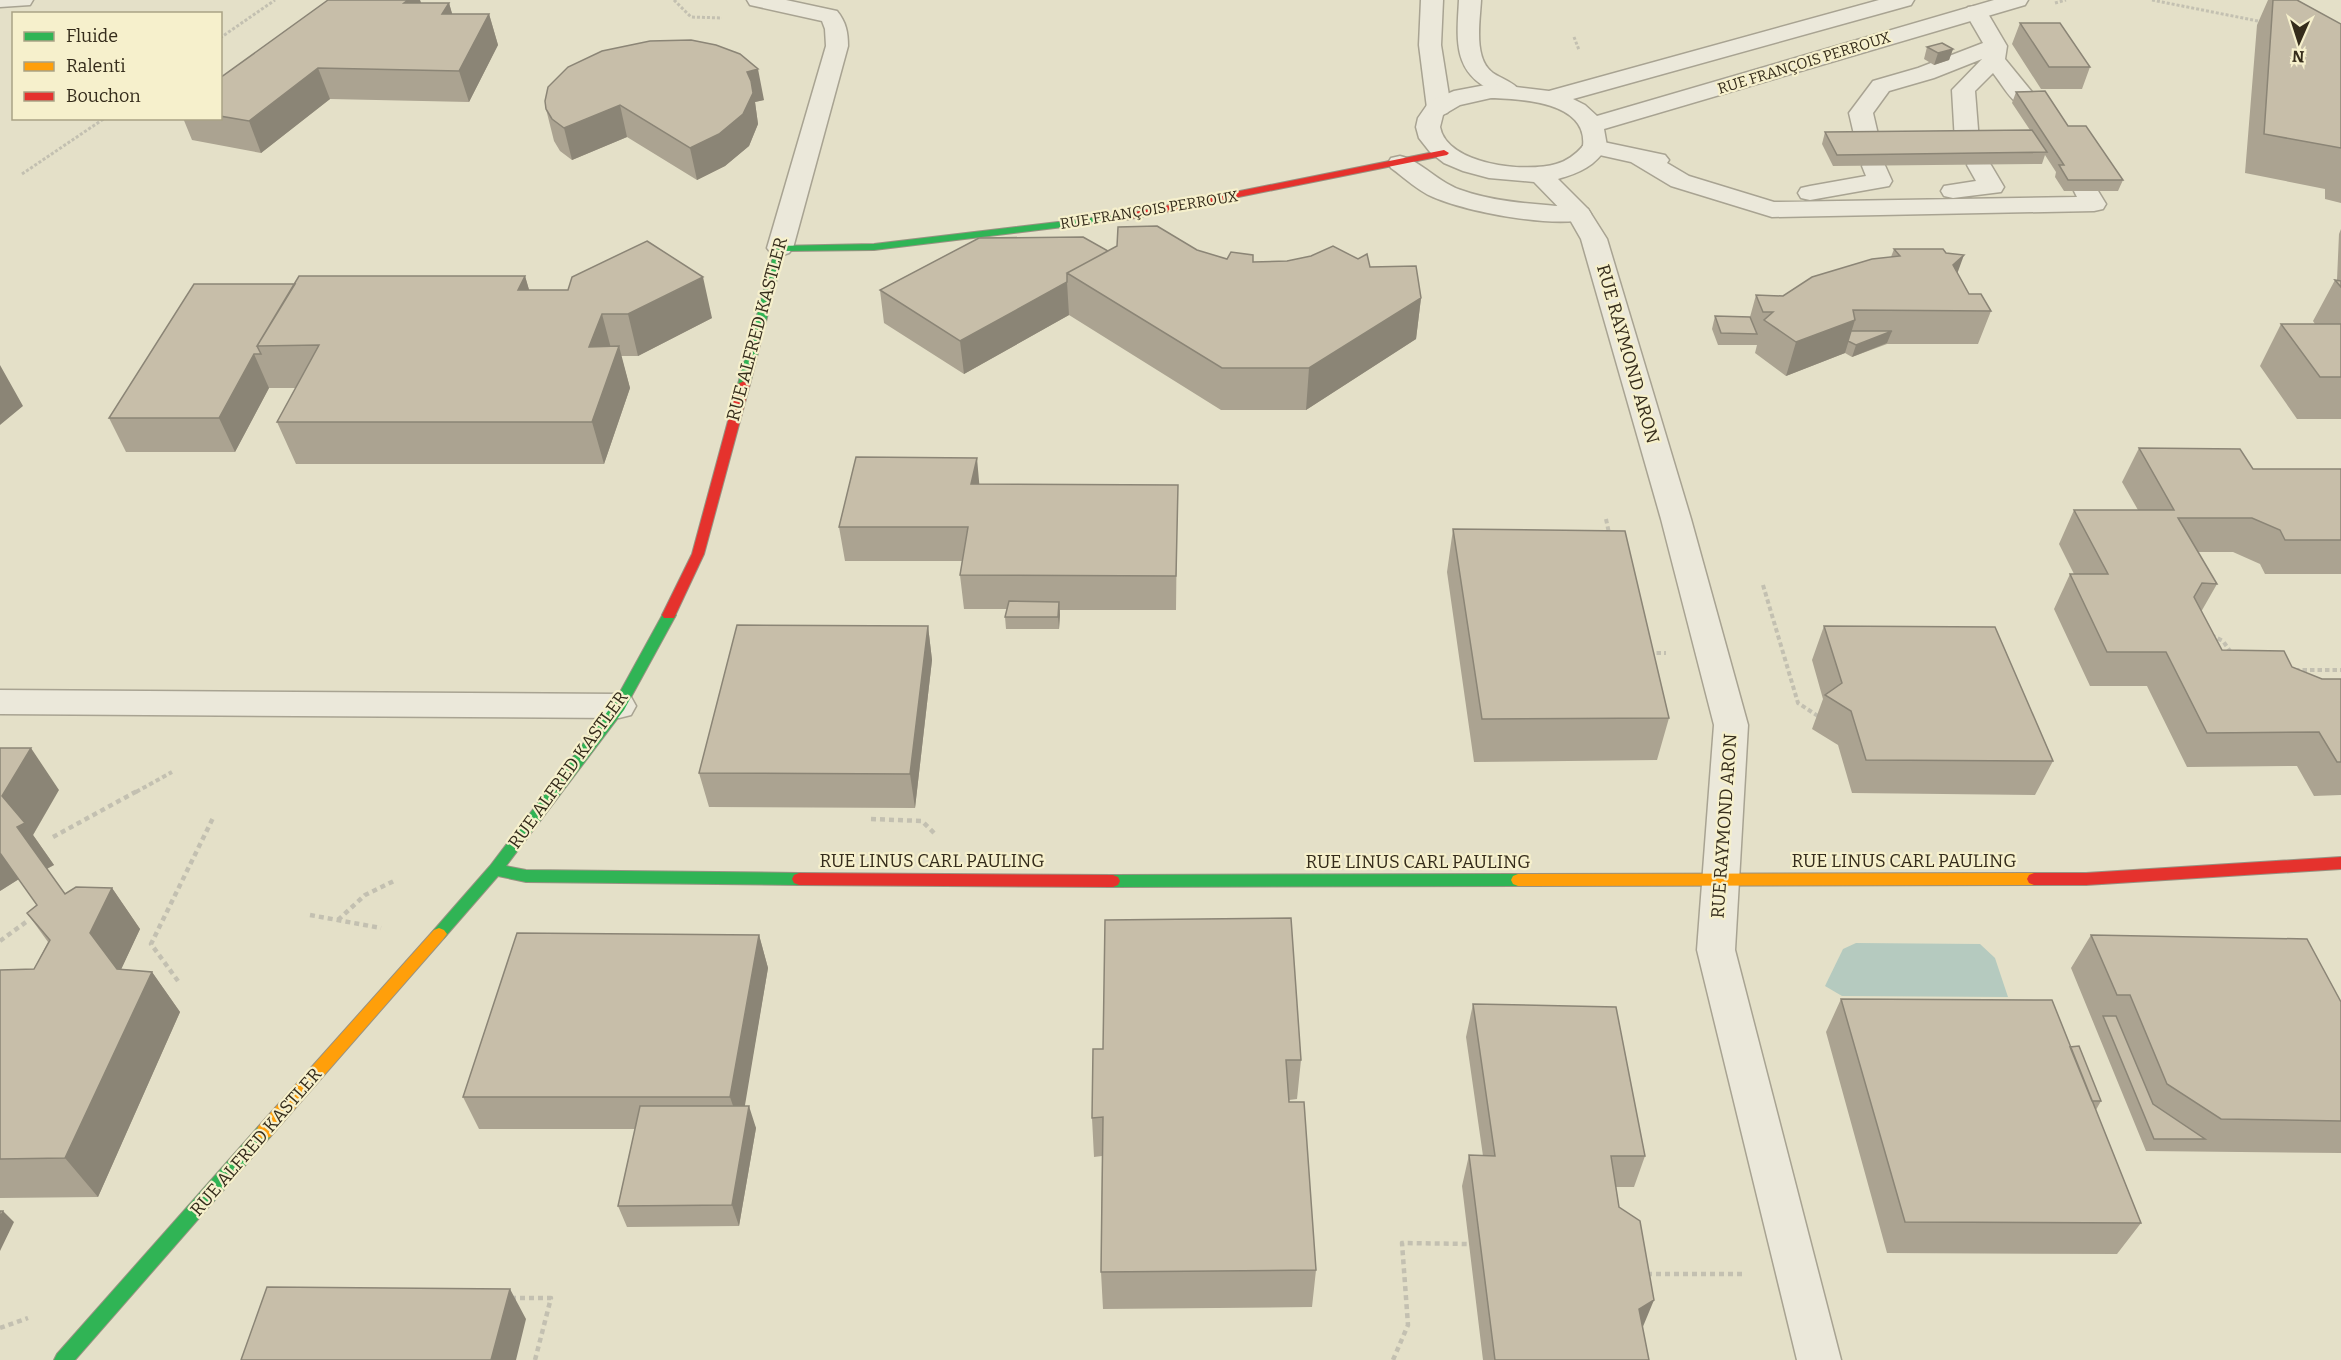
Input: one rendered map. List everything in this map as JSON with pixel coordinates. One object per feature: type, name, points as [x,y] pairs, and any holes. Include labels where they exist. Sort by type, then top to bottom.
[{"type":"street","points":[[0,1],[22,0]]},
{"type":"street","name":"RUE ALFRED KASTLER","points":[[63,1360],[495,870],[619,706],[655,644],[698,554],[837,46],[834,20],[829,16],[758,0]]},
{"type":"street","points":[[1432,0],[1431,53],[1438,83],[1439,108]]},
{"type":"street","points":[[1470,0],[1469,31],[1472,59],[1481,74],[1509,91]]},
{"type":"street","name":"RUE FRANÇOIS PERROUX","points":[[1551,98],[1903,0]]},
{"type":"street","name":"RUE FRANÇOIS PERROUX","points":[[1593,136],[2017,0]]},
{"type":"street","points":[[1976,12],[1995,53],[2029,103]]},
{"type":"street","points":[[1967,142],[1963,90],[1995,53]]},
{"type":"street","points":[[1805,194],[1880,181],[1861,113],[1881,86],[1995,53]]},
{"type":"street","points":[[1593,136],[1582,160],[1561,170],[1540,174],[1495,173],[1470,167],[1444,153],[1432,141],[1428,128],[1430,118],[1439,108],[1464,95],[1509,91],[1551,98],[1574,108],[1593,136],[1635,154],[1680,181],[1772,210],[2094,204],[2086,191]]},
{"type":"street","name":"RUE FRANÇOIS PERROUX","points":[[780,248],[874,247],[1115,219],[1444,153]]},
{"type":"street","points":[[1635,154],[1742,183],[1805,194],[1877,197],[1992,186],[1979,165]]},
{"type":"street","points":[[1400,163],[1441,191],[1490,204],[1553,215],[1579,214]]},
{"type":"street","name":"RUE RAYMOND ARON","points":[[1540,174],[1579,214],[1594,239],[1676,519],[1731,725],[1716,950],[1819,1360]]},
{"type":"street","points":[[0,702],[619,706]]},
{"type":"street","name":"RUE LINUS CARL PAULING","points":[[495,870],[526,876],[949,881],[2086,879],[2341,863]]},
{"type":"path","points":[[222,37],[275,0]]},
{"type":"path","points":[[2152,0],[2262,21],[2272,27]]},
{"type":"path","points":[[22,174],[102,120]]},
{"type":"path","points":[[1605,519],[1611,542]]},
{"type":"path","points":[[1763,585],[1798,703],[1824,720]]},
{"type":"path","points":[[2206,633],[2223,641],[2237,660]]},
{"type":"path","points":[[1639,652],[1674,653]]},
{"type":"path","points":[[2287,670],[2341,670]]},
{"type":"path","points":[[53,837],[172,772]]},
{"type":"path","points":[[178,981],[151,944],[214,816]]},
{"type":"path","points":[[338,920],[365,896],[396,880]]},
{"type":"path","points":[[310,915],[435,938]]},
{"type":"path","points":[[0,941],[26,922]]},
{"type":"path","points":[[1393,1360],[1408,1324],[1402,1243],[1470,1244]]},
{"type":"path","points":[[1647,1274],[1745,1274]]},
{"type":"path","points":[[505,1298],[551,1298],[535,1360]]},
{"type":"shaded area","points":[[1856,943],[1980,944],[1995,958],[2008,997],[1842,996],[1825,986],[1843,949]]},
{"type":"building","points":[[328,0],[408,0],[404,3],[449,3],[442,14],[489,14],[459,71],[318,68],[249,121],[222,116],[222,77]]},
{"type":"building","points":[[2273,0],[2297,0],[2341,24],[2341,148],[2264,134]]},
{"type":"building","points":[[2020,23],[2060,23],[2090,67],[2049,67]]},
{"type":"building","points":[[691,40],[716,45],[740,54],[758,69],[747,72],[753,93],[743,114],[719,134],[690,148],[620,105],[564,128],[552,119],[546,109],[548,87],[568,67],[602,51],[650,41]]},
{"type":"building","points":[[1942,43],[1953,49],[1938,53],[1927,47]]},
{"type":"building","points":[[2045,91],[2068,126],[2086,126],[2123,180],[2068,180],[2059,165],[2064,165],[2016,92]]},
{"type":"building","points":[[2032,130],[2047,152],[1837,155],[1825,132]]},
{"type":"building","points":[[1157,226],[1197,250],[1227,259],[1231,252],[1253,255],[1253,262],[1287,261],[1311,256],[1333,246],[1358,259],[1367,254],[1370,267],[1416,266],[1421,298],[1309,368],[1222,368],[1067,273],[1117,246],[1118,227]]},
{"type":"building","points":[[1083,237],[1108,251],[1067,273],[1067,282],[960,341],[880,290],[979,238]]},
{"type":"building","points":[[647,241],[703,277],[628,314],[602,314],[589,347],[619,346],[592,422],[277,422],[319,345],[257,346],[299,276],[525,276],[518,290],[568,290],[572,277]]},
{"type":"building","points":[[1894,249],[1943,249],[1946,253],[1964,255],[1953,265],[1969,294],[1981,294],[1991,311],[1853,310],[1855,320],[1796,342],[1764,320],[1773,312],[1763,312],[1756,295],[1783,296],[1812,277],[1872,259],[1900,256]]},
{"type":"building","points":[[194,284],[295,284],[257,346],[261,354],[254,354],[219,418],[109,418]]},
{"type":"building","points":[[1715,316],[1750,317],[1757,334],[1721,333]]},
{"type":"building","points":[[2281,324],[2341,324],[2341,377],[2320,377]]},
{"type":"building","points":[[1851,331],[1892,331],[1856,345],[1848,341]]},
{"type":"building","points":[[2139,448],[2240,449],[2253,469],[2341,469],[2341,540],[2285,540],[2280,530],[2252,518],[2178,518],[2217,584],[2202,583],[2194,597],[2222,650],[2284,651],[2292,667],[2322,679],[2341,679],[2341,762],[2337,762],[2319,732],[2207,733],[2166,652],[2107,652],[2070,574],[2108,574],[2074,510],[2174,510]]},
{"type":"building","points":[[856,457],[977,458],[971,484],[1178,485],[1176,576],[960,575],[968,527],[839,527]]},
{"type":"building","points":[[1453,529],[1625,531],[1669,718],[1482,719]]},
{"type":"building","points":[[1009,601],[1059,602],[1058,617],[1005,617]]},
{"type":"building","points":[[737,625],[928,626],[910,774],[699,773]]},
{"type":"building","points":[[1824,626],[1995,627],[2053,761],[1866,760],[1851,711],[1825,695],[1842,683]]},
{"type":"building","points":[[0,748],[31,748],[2,796],[25,823],[17,827],[65,894],[76,887],[112,888],[90,933],[117,969],[152,972],[65,1158],[0,1159],[0,970],[34,969],[50,940],[27,913],[37,905],[0,853]]},
{"type":"building","points":[[1291,918],[1301,1060],[1286,1060],[1289,1102],[1304,1102],[1316,1270],[1101,1272],[1103,1117],[1092,1118],[1093,1049],[1103,1049],[1105,920]]},
{"type":"building","points":[[517,933],[759,935],[730,1097],[463,1097]]},
{"type":"building","points":[[2091,935],[2307,939],[2341,1002],[2341,1121],[2221,1119],[2167,1084],[2130,995],[2117,995]]},
{"type":"building","points":[[1841,999],[2052,1000],[2141,1223],[1905,1222]]},
{"type":"building","points":[[1473,1004],[1616,1007],[1645,1156],[1611,1156],[1619,1207],[1640,1221],[1654,1300],[1639,1309],[1649,1360],[1495,1360],[1469,1155],[1495,1156]]},
{"type":"building","points":[[2103,1016],[2116,1016],[2153,1104],[2205,1139],[2154,1139]]},
{"type":"building","points":[[2079,1046],[2101,1101],[2092,1101],[2070,1047]]},
{"type":"building","points":[[640,1106],[749,1106],[732,1205],[618,1206]]},
{"type":"building","points":[[267,1287],[510,1289],[491,1360],[241,1360]]},
{"type":"traffic: fast","points":[[744,384],[780,248],[874,247],[1125,217]]},
{"type":"traffic: fast","points":[[439,934],[495,870],[619,706],[669,615]]},
{"type":"traffic: fast","points":[[495,870],[526,876],[799,879]]},
{"type":"traffic: fast","points":[[1113,881],[1518,880]]},
{"type":"traffic: fast","points":[[63,1360],[264,1132]]},
{"type":"traffic: slow","points":[[1518,880],[2034,879]]},
{"type":"traffic: slow","points":[[264,1132],[439,934]]},
{"type":"traffic: jam","points":[[1125,217],[1444,153]]},
{"type":"traffic: jam","points":[[669,615],[698,554],[744,384]]},
{"type":"traffic: jam","points":[[2034,879],[2086,879],[2341,863]]},
{"type":"traffic: jam","points":[[799,879],[1113,881]]}]
